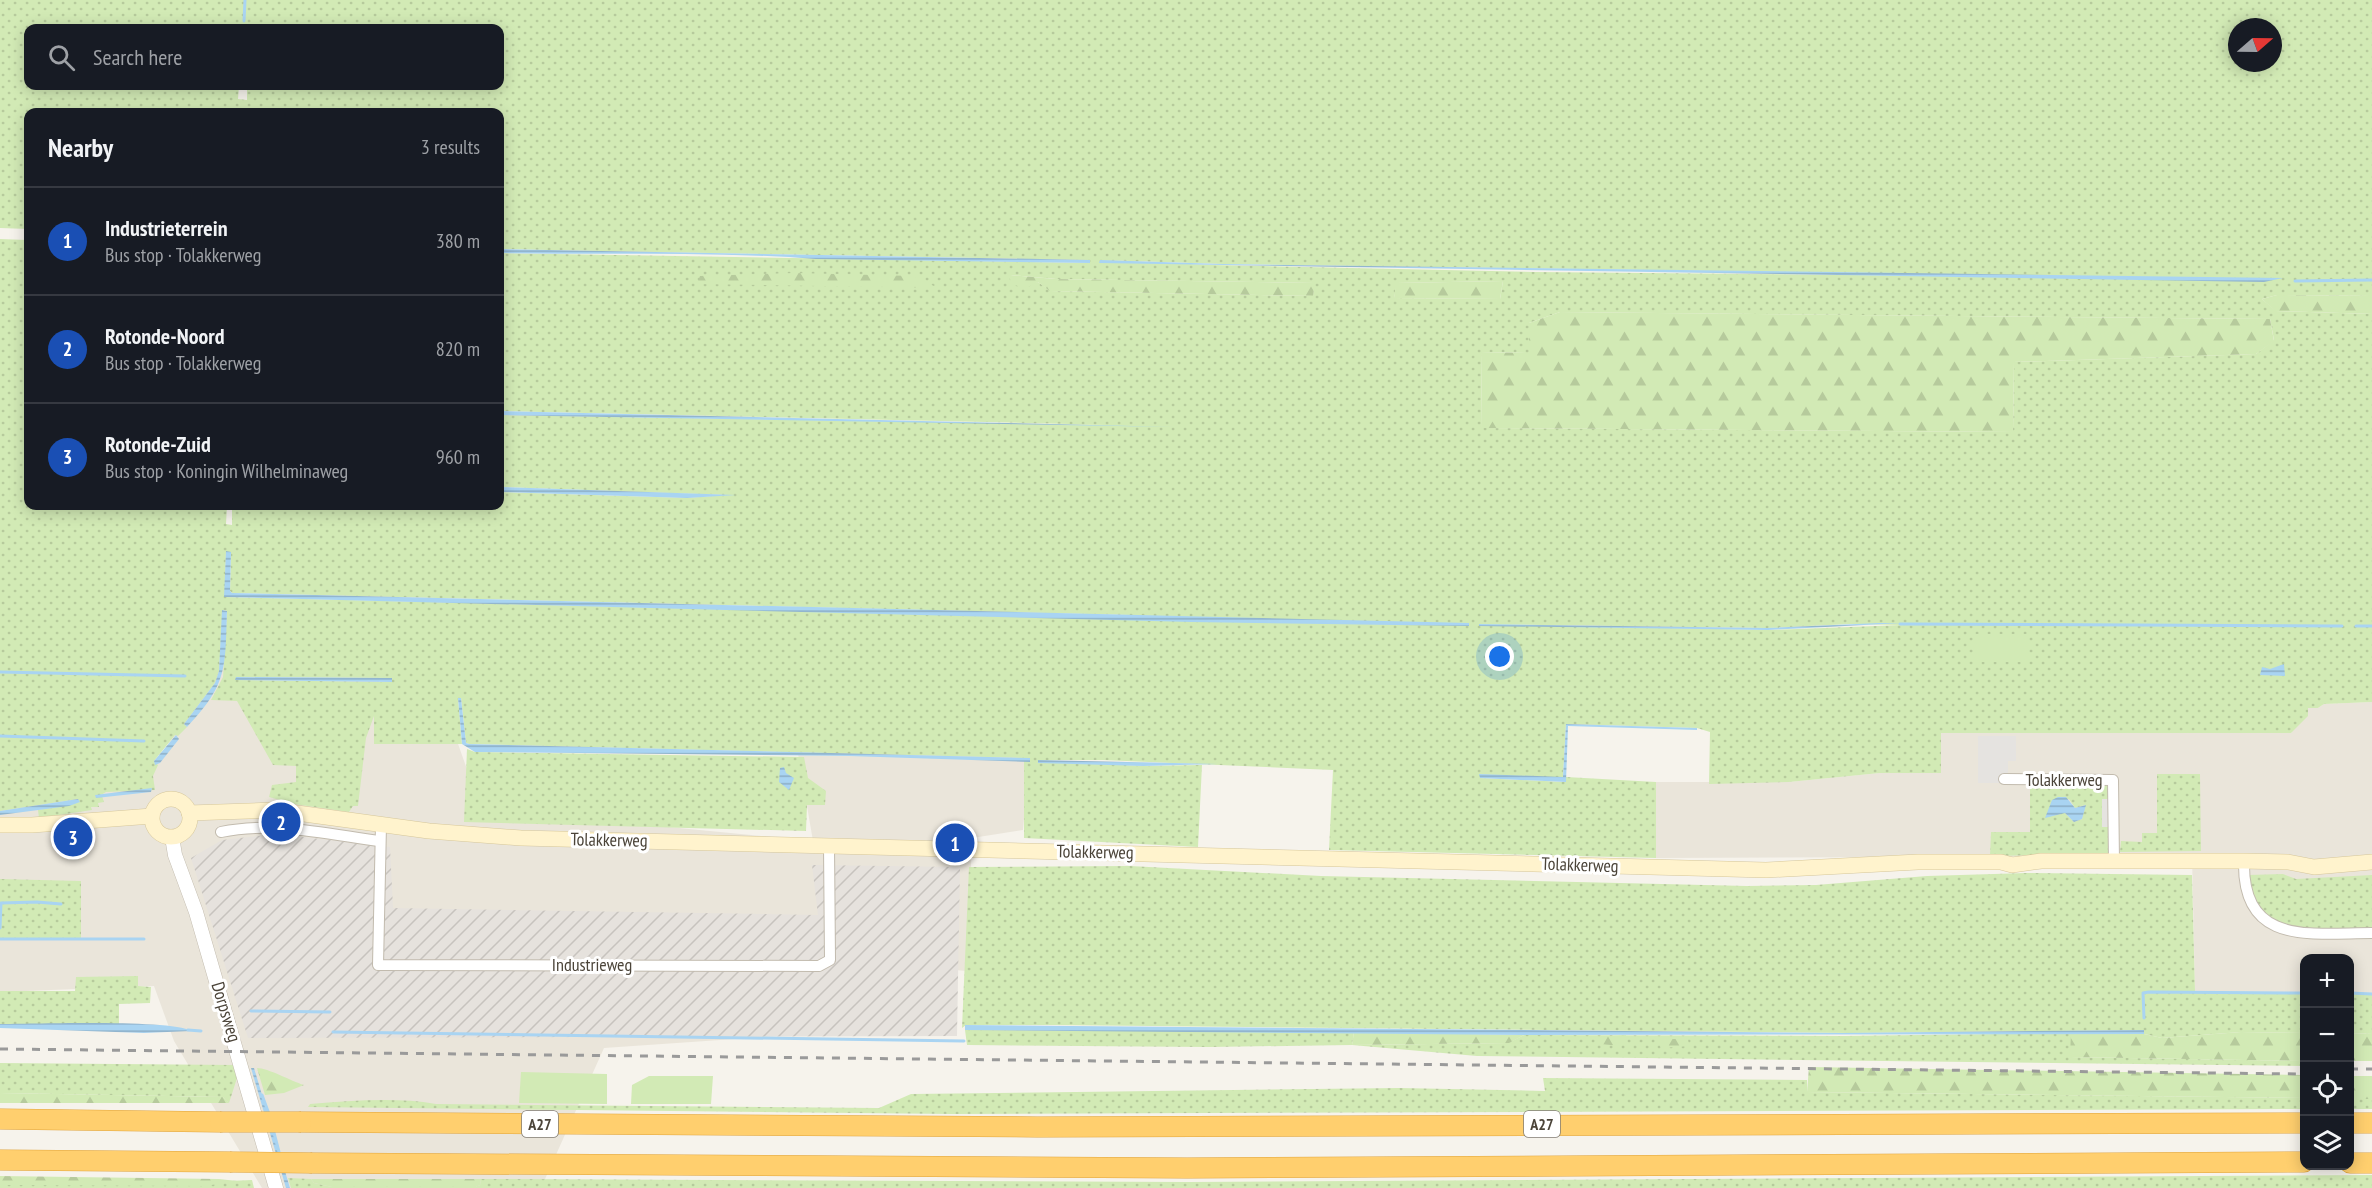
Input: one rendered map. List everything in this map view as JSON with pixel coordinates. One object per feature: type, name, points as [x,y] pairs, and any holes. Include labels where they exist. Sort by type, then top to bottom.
[{"type":"highway","name":"A27","points":[[0,1119],[1002,1127],[2300,1123]]},
{"type":"highway","points":[[2354,1123],[2372,1123]]},
{"type":"highway","points":[[0,1160],[1199,1168],[2300,1162]]},
{"type":"highway","points":[[2354,1163],[2372,1163]]},
{"type":"main road","points":[[168,799],[183,803],[189,813],[189,822],[185,830],[172,837],[158,831],[152,816],[155,808],[168,799]]},
{"type":"main road","name":"Tolakkerweg","points":[[189,813],[258,809],[301,812],[381,825],[521,838],[1766,870],[1918,862],[2001,862],[2032,858],[2041,861],[2288,862],[2314,867],[2372,862]]},
{"type":"main road","points":[[0,825],[32,825],[152,816]]},
{"type":"street","name":"Tolakkerweg","points":[[2004,779],[2113,780],[2114,862]]},
{"type":"street","name":"Industrieweg","points":[[381,825],[378,965],[819,966],[830,960],[829,846]]},
{"type":"street","points":[[221,832],[247,826],[299,830],[379,841]]},
{"type":"street","name":"Dorpsweg","points":[[172,837],[175,855],[196,912],[276,1188]]},
{"type":"street","points":[[2244,861],[2246,886],[2251,902],[2271,925],[2288,932],[2372,933]]},
{"type":"shaded area","points":[[215,665],[378,671],[383,735],[457,741],[481,809],[813,841],[797,748],[1030,751],[1023,830],[972,838],[967,971],[894,965],[864,1030],[604,1048],[541,1188],[262,1188],[174,1041],[154,986],[0,992],[0,806],[149,776]]},
{"type":"shaded area","points":[[2372,702],[2372,993],[2354,993],[2354,954],[2300,954],[2300,993],[2195,991],[2192,856],[1656,858],[1656,782],[1789,782],[1880,773],[1941,773],[1941,733],[2291,733],[2307,708],[2318,708],[2324,704]]},
{"type":"shaded area","points":[[1978,736],[2016,736],[2016,761],[2008,761],[2008,783],[1978,783]]},
{"type":"shaded area","points":[[2102,799],[2109,799],[2109,827],[2102,827]]},
{"type":"shaded area","points":[[277,834],[390,847],[393,908],[818,915],[812,865],[960,867],[957,1036],[248,1038],[191,858],[222,840]]},
{"type":"green space","points":[[0,0],[2372,0],[2372,296],[2277,295],[2262,299],[2276,311],[2372,314],[2372,702],[2324,704],[2318,708],[2308,708],[2308,716],[2291,733],[1941,733],[1941,773],[1880,773],[1789,782],[1709,784],[1710,732],[1697,728],[1566,724],[1563,777],[1480,778],[1565,782],[1566,777],[1656,782],[1656,858],[1329,850],[1333,770],[1103,760],[1038,760],[1143,766],[1202,765],[1198,847],[1024,838],[1024,758],[469,744],[466,743],[461,698],[458,698],[462,744],[374,744],[374,716],[366,738],[358,806],[353,806],[349,812],[294,804],[269,797],[272,785],[296,782],[296,766],[273,765],[237,701],[211,700],[223,677],[227,611],[223,610],[219,671],[215,683],[184,724],[187,727],[178,736],[175,735],[154,761],[158,765],[153,776],[155,790],[106,792],[96,798],[102,796],[104,802],[98,803],[99,807],[91,807],[92,810],[39,818],[38,810],[79,802],[78,799],[0,811],[0,239],[24,240],[24,510],[227,510],[226,524],[232,525],[232,510],[504,510],[504,492],[687,498],[727,495],[504,487],[504,415],[1112,425],[504,411],[504,253],[1090,263],[1089,260],[504,249],[504,108],[24,108],[24,229],[0,228]],"holes":[[[1100,260],[1222,264],[2283,279],[1534,272],[1213,265]],[[1010,275],[1056,279],[1314,283],[1313,296],[1051,291],[1038,282],[1032,283]],[[1503,281],[1500,299],[1394,298],[1397,283]],[[1560,312],[2270,319],[2274,340],[2256,354],[2014,362],[2013,432],[1482,428],[1481,352],[1529,353],[1529,323]],[[226,552],[231,552],[230,591],[232,593],[1129,615],[1242,620],[1245,622],[225,597]],[[1479,624],[1767,628],[1851,624],[1902,625],[1768,630]],[[236,677],[392,678],[392,682],[236,680]]]},
{"type":"green space","points":[[795,273],[913,276],[938,288],[697,284],[700,276]]},
{"type":"green space","points":[[1009,275],[1055,279],[1315,283],[1313,296],[1050,291],[1038,282],[1024,289],[1011,283]]},
{"type":"green space","points":[[1503,281],[1500,299],[1394,298],[1396,283]]},
{"type":"green space","points":[[2277,295],[2372,296],[2372,314],[2275,311],[2262,299]]},
{"type":"green space","points":[[1560,312],[2270,319],[2274,341],[2256,354],[2014,362],[2013,432],[1482,428],[1481,352],[1529,353],[1529,323]]},
{"type":"green space","points":[[1975,634],[2028,634],[2028,662],[1975,662]]},
{"type":"green space","points":[[467,749],[475,752],[804,757],[808,778],[826,791],[825,805],[807,805],[806,831],[464,822]]},
{"type":"green space","points":[[2157,774],[2200,774],[2201,851],[2120,852],[2121,841],[2142,842],[2142,833],[2157,833]]},
{"type":"green space","points":[[2030,783],[2109,785],[2109,799],[2102,799],[2109,827],[2108,854],[1990,856],[1991,832],[2030,832]],"holes":[[[2069,799],[2075,808],[2085,805],[2082,819],[2074,822],[2065,813],[2051,809],[2052,804]]]},
{"type":"green space","points":[[1130,866],[1321,876],[1747,886],[1816,885],[1927,876],[2027,873],[2192,875],[2195,991],[2300,993],[2300,1033],[2241,1032],[2162,1038],[2144,1034],[2144,1030],[1849,1033],[1055,1025],[966,1025],[962,1028],[969,867]]},
{"type":"green space","points":[[2283,874],[2296,879],[2372,875],[2372,929],[2301,927],[2278,922],[2262,910],[2252,890],[2248,875]]},
{"type":"green space","points":[[0,879],[81,881],[81,940],[0,940]]},
{"type":"green space","points":[[138,976],[138,986],[151,987],[150,1003],[119,1004],[119,1025],[0,1024],[0,991],[75,991],[76,977]]},
{"type":"green space","points":[[2354,993],[2372,993],[2372,1034],[2354,1033]]},
{"type":"green space","points":[[965,1030],[1354,1032],[1352,1045],[1209,1047],[967,1045]]},
{"type":"green space","points":[[1354,1032],[1524,1035],[1509,1043],[1352,1045]]},
{"type":"green space","points":[[2241,1032],[2300,1033],[2300,1061],[2070,1057],[2071,1033],[2144,1034],[2162,1038]]},
{"type":"green space","points":[[2071,1033],[2071,1057],[2300,1061],[2300,1066],[1477,1056],[1352,1045],[1508,1043],[1524,1035],[1844,1036]]},
{"type":"green space","points":[[2354,1033],[2372,1034],[2372,1061],[2354,1061]]},
{"type":"green space","points":[[1626,1035],[1627,1042],[1620,1046],[1601,1044],[1600,1037]]},
{"type":"green space","points":[[1657,1039],[1688,1039],[1689,1046],[1661,1048]]},
{"type":"green space","points":[[0,1063],[235,1065],[238,1075],[229,1103],[223,1097],[0,1093]]},
{"type":"green space","points":[[1809,1067],[2300,1075],[2300,1098],[1807,1092]]},
{"type":"green space","points":[[257,1068],[304,1085],[284,1093],[265,1095]]},
{"type":"green space","points":[[521,1072],[607,1074],[607,1104],[519,1103]]},
{"type":"green space","points":[[649,1076],[713,1076],[711,1104],[631,1104],[632,1085]]},
{"type":"green space","points":[[2354,1076],[2372,1076],[2372,1099],[2354,1099]]},
{"type":"green space","points":[[1543,1078],[1807,1080],[1807,1092],[2300,1098],[2300,1109],[952,1114],[308,1107],[310,1104],[389,1100],[436,1104],[879,1108],[911,1094],[1399,1088],[1545,1091]]},
{"type":"green space","points":[[0,1093],[223,1097],[229,1103],[0,1103]]},
{"type":"green space","points":[[2354,1099],[2372,1099],[2372,1109],[2354,1109]]},
{"type":"green space","points":[[2372,1175],[2372,1188],[291,1188],[288,1178],[311,1179],[314,1183],[332,1187],[476,1187],[480,1185],[481,1179],[1189,1182]]},
{"type":"green space","points":[[0,1176],[237,1181],[205,1186],[0,1185]]},
{"type":"green space","points":[[311,1179],[481,1179],[480,1185],[476,1187],[332,1187],[314,1183]]},
{"type":"green space","points":[[252,1180],[254,1188],[0,1188],[0,1185],[137,1185]]},
{"type":"water","points":[[504,249],[1090,260],[1090,263],[816,259],[697,254],[504,253]]},
{"type":"water","points":[[1100,260],[1222,264],[2283,278],[2264,282],[1099,263]]},
{"type":"water","points":[[504,411],[1175,427],[504,415]]},
{"type":"water","points":[[504,487],[736,495],[687,498],[504,492]]},
{"type":"water","points":[[226,551],[231,552],[230,591],[232,593],[1469,623],[1469,626],[1191,622],[224,597]]},
{"type":"water","points":[[222,610],[227,611],[226,647],[222,674],[210,699],[187,727],[184,724],[215,683],[219,671]]},
{"type":"water","points":[[1902,623],[1768,630],[1479,626],[1479,624],[1767,628]]},
{"type":"water","points":[[2284,664],[2285,676],[2260,675],[2262,667],[2270,669]]},
{"type":"water","points":[[236,677],[392,678],[392,682],[235,680]]},
{"type":"water","points":[[458,698],[461,698],[466,743],[469,744],[1030,758],[1030,762],[849,756],[475,752],[462,744]]},
{"type":"water","points":[[1566,724],[1697,728],[1697,730],[1568,726],[1566,782],[1480,778],[1479,774],[1563,777]]},
{"type":"water","points":[[176,735],[179,739],[160,763],[155,765],[154,761]]},
{"type":"water","points":[[1038,760],[1218,764],[1143,766],[1038,763]]},
{"type":"water","points":[[784,767],[786,773],[794,778],[789,790],[779,782],[780,768]]},
{"type":"water","points":[[152,788],[151,792],[96,798],[95,795]]},
{"type":"water","points":[[2066,797],[2075,808],[2086,805],[2082,819],[2074,822],[2065,813],[2045,818],[2052,800]]},
{"type":"water","points":[[78,799],[80,802],[69,806],[0,815],[0,811]]},
{"type":"water","points":[[0,1024],[131,1024],[179,1027],[191,1031],[144,1033],[0,1028]]},
{"type":"water","points":[[965,1025],[1841,1033],[2144,1030],[2144,1034],[1524,1035],[965,1030]]},
{"type":"water","points":[[251,1068],[254,1068],[290,1188],[286,1188]]},
{"type":"waterway","points":[[244,21],[245,0]]},
{"type":"waterway","points":[[2295,281],[2372,280]]},
{"type":"waterway","points":[[1900,624],[2342,626]]},
{"type":"waterway","points":[[2356,626],[2372,626]]},
{"type":"waterway","points":[[0,672],[185,676]]},
{"type":"waterway","points":[[0,736],[144,741]]},
{"type":"waterway","points":[[0,928],[1,903],[61,904]]},
{"type":"waterway","points":[[0,939],[144,939]]},
{"type":"waterway","points":[[2144,1018],[2143,993],[2149,992],[2300,993]]},
{"type":"waterway","points":[[2354,993],[2372,994]]},
{"type":"waterway","points":[[251,1011],[330,1012]]},
{"type":"waterway","points":[[188,1030],[201,1031]]},
{"type":"waterway","points":[[333,1032],[964,1041]]},
{"type":"waterway","points":[[262,1095],[269,1114]]},
{"type":"waterway","points":[[273,1129],[279,1152]]},
{"type":"railway","points":[[0,1049],[2300,1074]]},
{"type":"railway","points":[[2354,1069],[2372,1069]]},
{"type":"place","name":"Rotonde-Noord","points":[[281,822]]},
{"type":"place","name":"Rotonde-Zuid","points":[[73,837]]},
{"type":"place","name":"Industrieterrein","points":[[955,843]]}]
